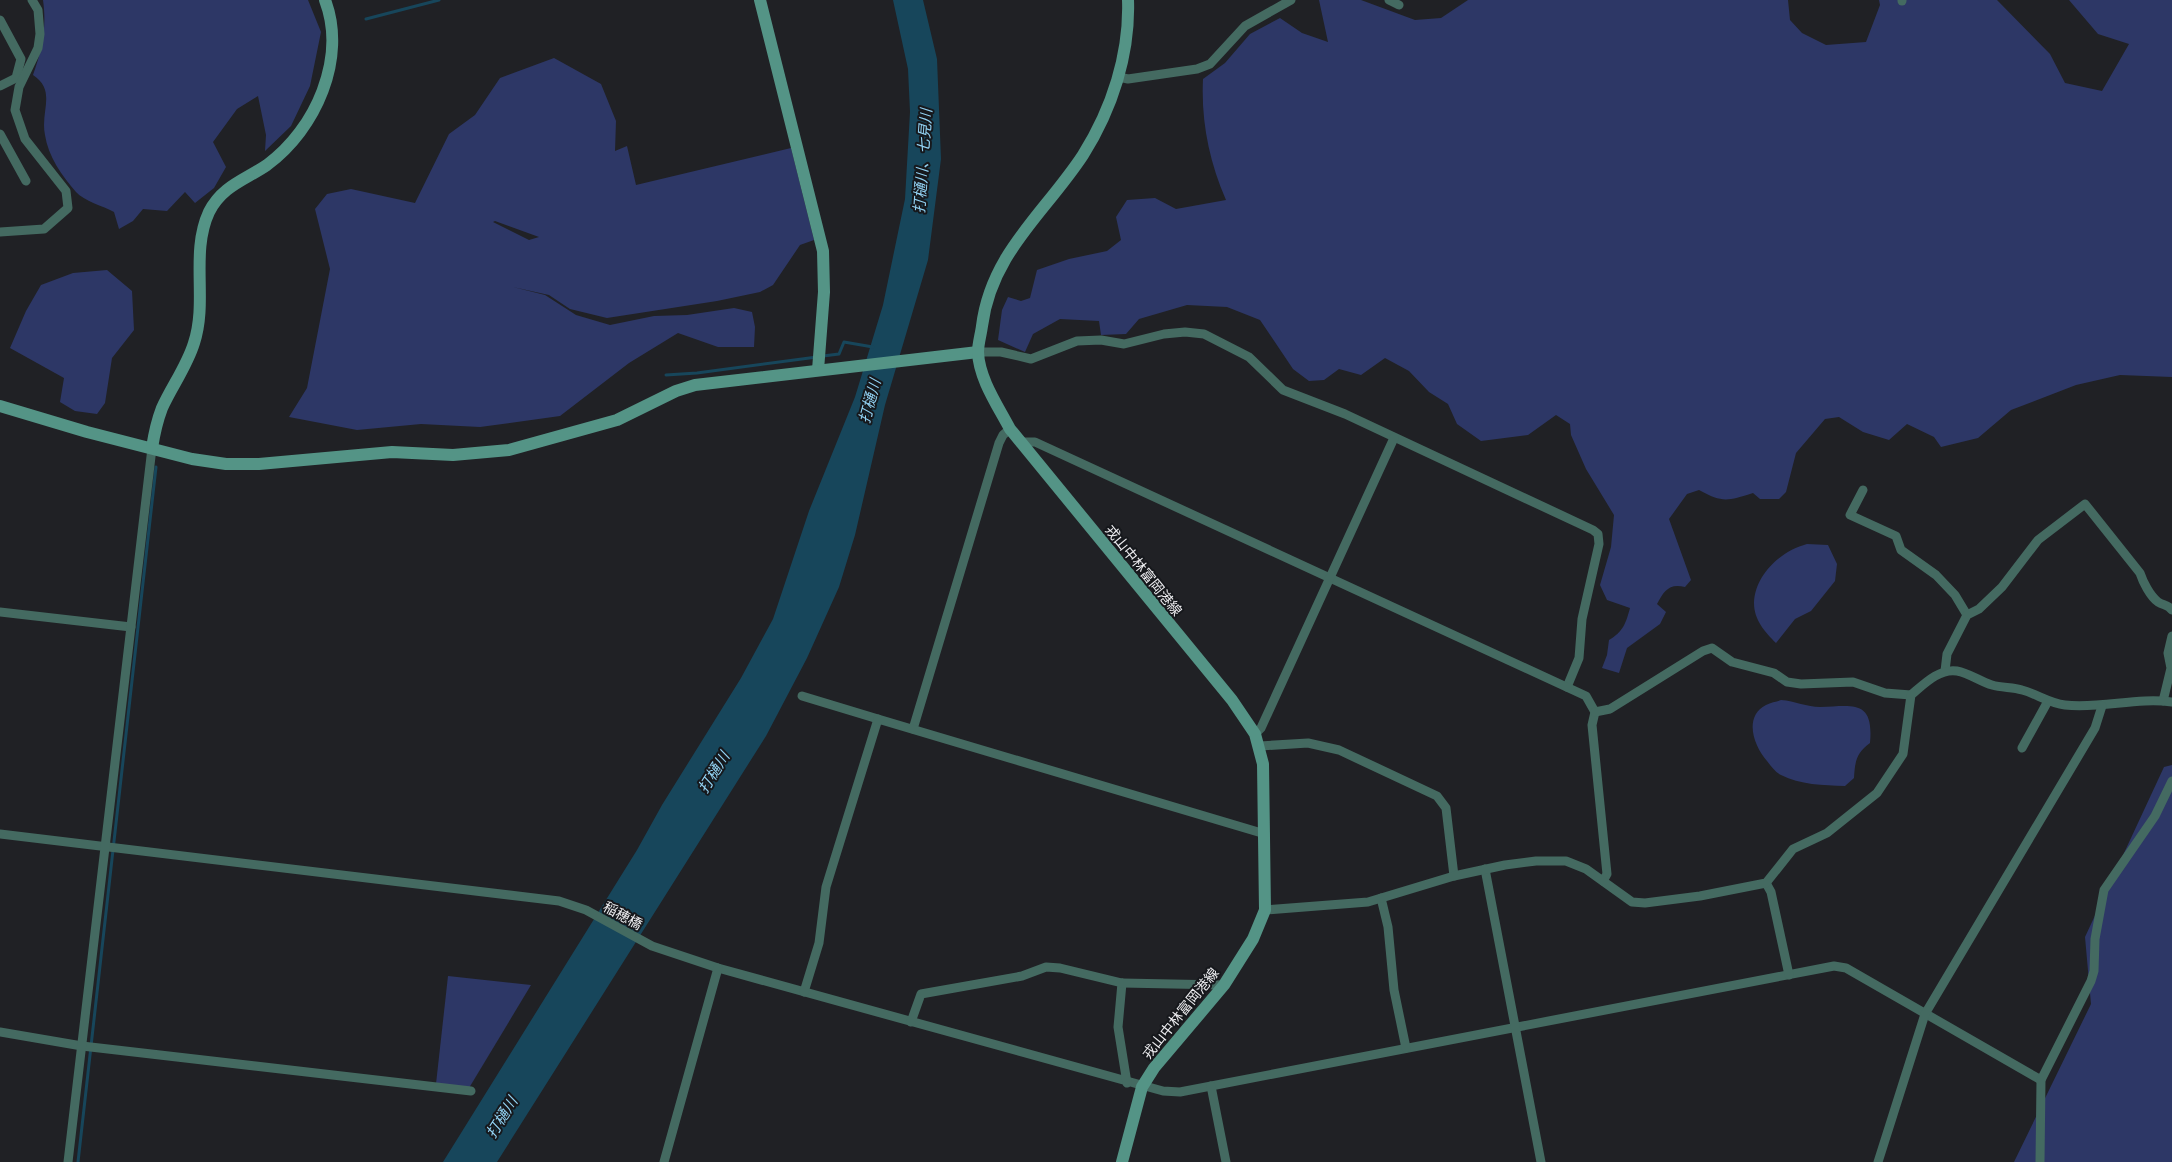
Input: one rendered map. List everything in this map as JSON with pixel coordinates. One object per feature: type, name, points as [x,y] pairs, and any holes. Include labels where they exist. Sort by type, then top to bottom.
[{"type":"street","points":[[0,232],[44,229],[68,208],[66,191],[25,139],[15,110],[19,87],[30,69],[39,41],[38,10],[32,0]]},
{"type":"street","points":[[68,1162],[152,448],[162,409],[195,342],[200,286],[200,250],[209,212],[231,185],[267,164],[290,142],[318,101],[327,81],[332,50],[332,33],[325,0]]},
{"type":"street","points":[[760,0],[822,251],[824,292],[818,370]]},
{"type":"street","name":"戎山中林富岡港線","points":[[1122,1162],[1142,1087],[1154,1068],[1224,985],[1253,939],[1265,910],[1263,764],[1257,740],[1232,700],[1010,429],[990,393],[978,352],[984,309],[992,282],[1007,253],[1083,155],[1106,111],[1119,77],[1126,40],[1128,0]]},
{"type":"street","points":[[1119,77],[1128,78],[1196,69],[1210,64],[1245,26],[1291,0]]},
{"type":"street","points":[[1389,0],[1399,5]]},
{"type":"street","points":[[0,20],[21,59],[16,78],[0,86]]},
{"type":"street","points":[[0,134],[3,148],[26,181]]},
{"type":"street","points":[[0,406],[152,448],[226,464],[259,464],[392,452],[453,455],[481,454],[509,450],[602,425],[617,420],[676,391],[695,385],[978,352],[1001,352],[1031,359],[1077,341],[1101,340],[1124,344],[1164,334],[1185,332],[1204,334],[1249,357],[1283,390],[1307,398],[1593,530],[1598,534],[1599,544],[1582,619],[1579,658],[1567,687]]},
{"type":"street","points":[[913,730],[1000,443],[1003,435],[1010,429]]},
{"type":"street","points":[[1394,438],[1257,740],[1308,743],[1339,750],[1437,796],[1446,808],[1454,876]]},
{"type":"street","points":[[1020,442],[1035,442],[1330,580],[1586,696],[1595,712],[1592,725],[1608,874],[1603,881]]},
{"type":"street","points":[[1863,490],[1850,515],[1896,536],[1901,550],[1936,575],[1956,595],[1967,615]]},
{"type":"street","points":[[1945,672],[1947,654],[1967,615],[1980,608],[2002,587],[2038,540],[2085,504],[2140,573],[2142,581],[2157,601],[2170,604]]},
{"type":"street","points":[[0,612],[130,627]]},
{"type":"street","points":[[1595,712],[1610,709],[1702,651],[1712,648],[1732,662],[1774,673],[1787,682],[1801,684],[1853,682],[1885,693],[1911,695],[1936,676],[1945,672],[1957,671],[1993,686],[2023,690],[2048,701],[2064,705],[2102,706],[2167,701],[2171,668],[2168,653],[2172,636]]},
{"type":"street","points":[[1265,910],[1368,902],[1454,876],[1536,861],[1566,861],[1586,869],[1632,902],[1645,903],[1700,896],[1766,882],[1793,849],[1827,833],[1877,793],[1903,754],[1911,695]]},
{"type":"street","points":[[802,696],[1265,834]]},
{"type":"street","points":[[2022,748],[2048,701]]},
{"type":"street","points":[[1878,1162],[1924,1014],[2095,728],[2102,706]]},
{"type":"street","points":[[804,992],[819,943],[826,887],[878,719]]},
{"type":"street","points":[[2040,1162],[2041,1080],[2092,981],[2095,964],[2095,939],[2104,890],[2155,816],[2172,781]]},
{"type":"street","name":"稲穂橋","points":[[0,834],[559,901],[586,910],[647,943],[718,968],[1163,1092],[1180,1092],[1834,966],[1846,968],[2041,1080]]},
{"type":"street","points":[[1485,869],[1541,1162]]},
{"type":"street","points":[[1766,882],[1771,892],[1789,975]]},
{"type":"street","points":[[1381,898],[1388,927],[1394,990],[1406,1048]]},
{"type":"street","points":[[664,1162],[718,968]]},
{"type":"street","points":[[911,1022],[920,994],[1022,976],[1046,968],[1060,968],[1122,983],[1224,985]]},
{"type":"street","points":[[1122,983],[1118,1027],[1127,1083]]},
{"type":"street","points":[[0,1032],[82,1046],[471,1092]]},
{"type":"street","points":[[1211,1086],[1226,1162]]},
{"type":"shaded area","points":[[43,0],[308,0],[321,32],[310,86],[291,126],[265,151],[266,135],[258,96],[237,109],[213,142],[226,167],[214,188],[195,203],[185,192],[167,211],[143,209],[133,221],[119,229],[114,212],[79,195],[61,172],[49,151],[44,126],[46,95],[40,81],[33,75],[43,38]]},
{"type":"shaded area","points":[[1319,0],[1361,0],[1415,20],[1441,18],[1468,0],[1788,0],[1790,20],[1802,33],[1826,45],[1866,42],[1880,5],[1879,0],[1997,0],[2050,54],[2065,83],[2102,91],[2129,44],[2098,34],[2069,0],[2172,0],[2172,377],[2120,375],[2076,385],[2011,410],[1978,438],[1941,447],[1934,437],[1907,424],[1889,440],[1863,432],[1839,417],[1825,419],[1796,453],[1786,492],[1779,499],[1760,499],[1753,493],[1737,498],[1720,499],[1699,490],[1687,494],[1669,519],[1691,580],[1685,587],[1671,587],[1662,595],[1657,604],[1666,612],[1660,624],[1627,648],[1619,673],[1602,668],[1607,655],[1609,640],[1618,634],[1623,627],[1630,608],[1607,600],[1600,585],[1611,547],[1614,515],[1586,469],[1571,435],[1570,424],[1556,415],[1528,435],[1481,441],[1457,424],[1448,404],[1429,392],[1409,371],[1385,358],[1361,375],[1339,369],[1324,380],[1309,381],[1293,369],[1260,320],[1227,307],[1187,305],[1139,319],[1126,334],[1101,335],[1099,321],[1060,319],[1033,334],[1025,352],[998,340],[1002,310],[1008,297],[1021,301],[1030,298],[1037,270],[1069,259],[1107,251],[1121,240],[1116,217],[1127,200],[1155,198],[1176,209],[1226,200],[1215,171],[1207,141],[1203,110],[1203,79],[1225,63],[1250,34],[1280,18],[1302,33],[1328,42]]},
{"type":"shaded area","points":[[554,58],[601,84],[616,121],[615,151],[627,146],[636,185],[791,148],[814,240],[800,245],[773,285],[760,292],[717,301],[607,318],[570,309],[549,295],[513,287],[545,295],[576,315],[610,325],[654,316],[687,315],[734,308],[752,312],[755,327],[754,347],[718,347],[678,333],[629,363],[560,416],[480,427],[421,424],[357,430],[289,417],[307,388],[330,269],[315,209],[327,194],[351,189],[415,203],[449,134],[475,115],[500,78]],"holes":[[[495,221],[539,237],[529,240],[493,222]]]},
{"type":"shaded area","points":[[107,270],[132,291],[134,330],[112,358],[105,403],[97,414],[75,411],[60,402],[64,378],[10,348],[26,311],[41,285],[73,273]]},
{"type":"shaded area","points":[[1807,544],[1828,545],[1837,564],[1835,581],[1811,611],[1795,619],[1776,643],[1758,620],[1754,609],[1755,592],[1764,573],[1771,565],[1788,552]]},
{"type":"shaded area","points":[[1781,700],[1815,707],[1851,706],[1865,712],[1869,719],[1870,743],[1859,754],[1854,778],[1845,786],[1796,781],[1777,772],[1762,755],[1753,732],[1755,717],[1759,710],[1766,705]]},
{"type":"shaded area","points":[[2172,765],[2172,1162],[2014,1162],[2091,1004],[2085,937],[2164,767]]},
{"type":"shaded area","points":[[448,976],[531,985],[469,1088],[436,1084]]},
{"type":"water","points":[[893,0],[923,0],[937,59],[941,159],[928,260],[885,405],[855,535],[839,587],[807,658],[766,736],[497,1162],[443,1162],[637,850],[662,805],[741,678],[773,619],[809,511],[855,397],[883,305],[905,199],[910,112],[908,69]]},
{"type":"waterway","points":[[366,19],[439,0]]},
{"type":"waterway","points":[[823,356],[839,354],[844,342],[873,347]]},
{"type":"waterway","points":[[666,375],[697,373],[817,357]]},
{"type":"waterway","points":[[78,1162],[156,467]]},
{"type":"water label","name":"打樋川、七見川","points":[[922,161]]},
{"type":"water label","name":"打樋川","points":[[869,401]]},
{"type":"water label","name":"打樋川","points":[[713,772]]},
{"type":"water label","name":"打樋川","points":[[501,1117]]}]
